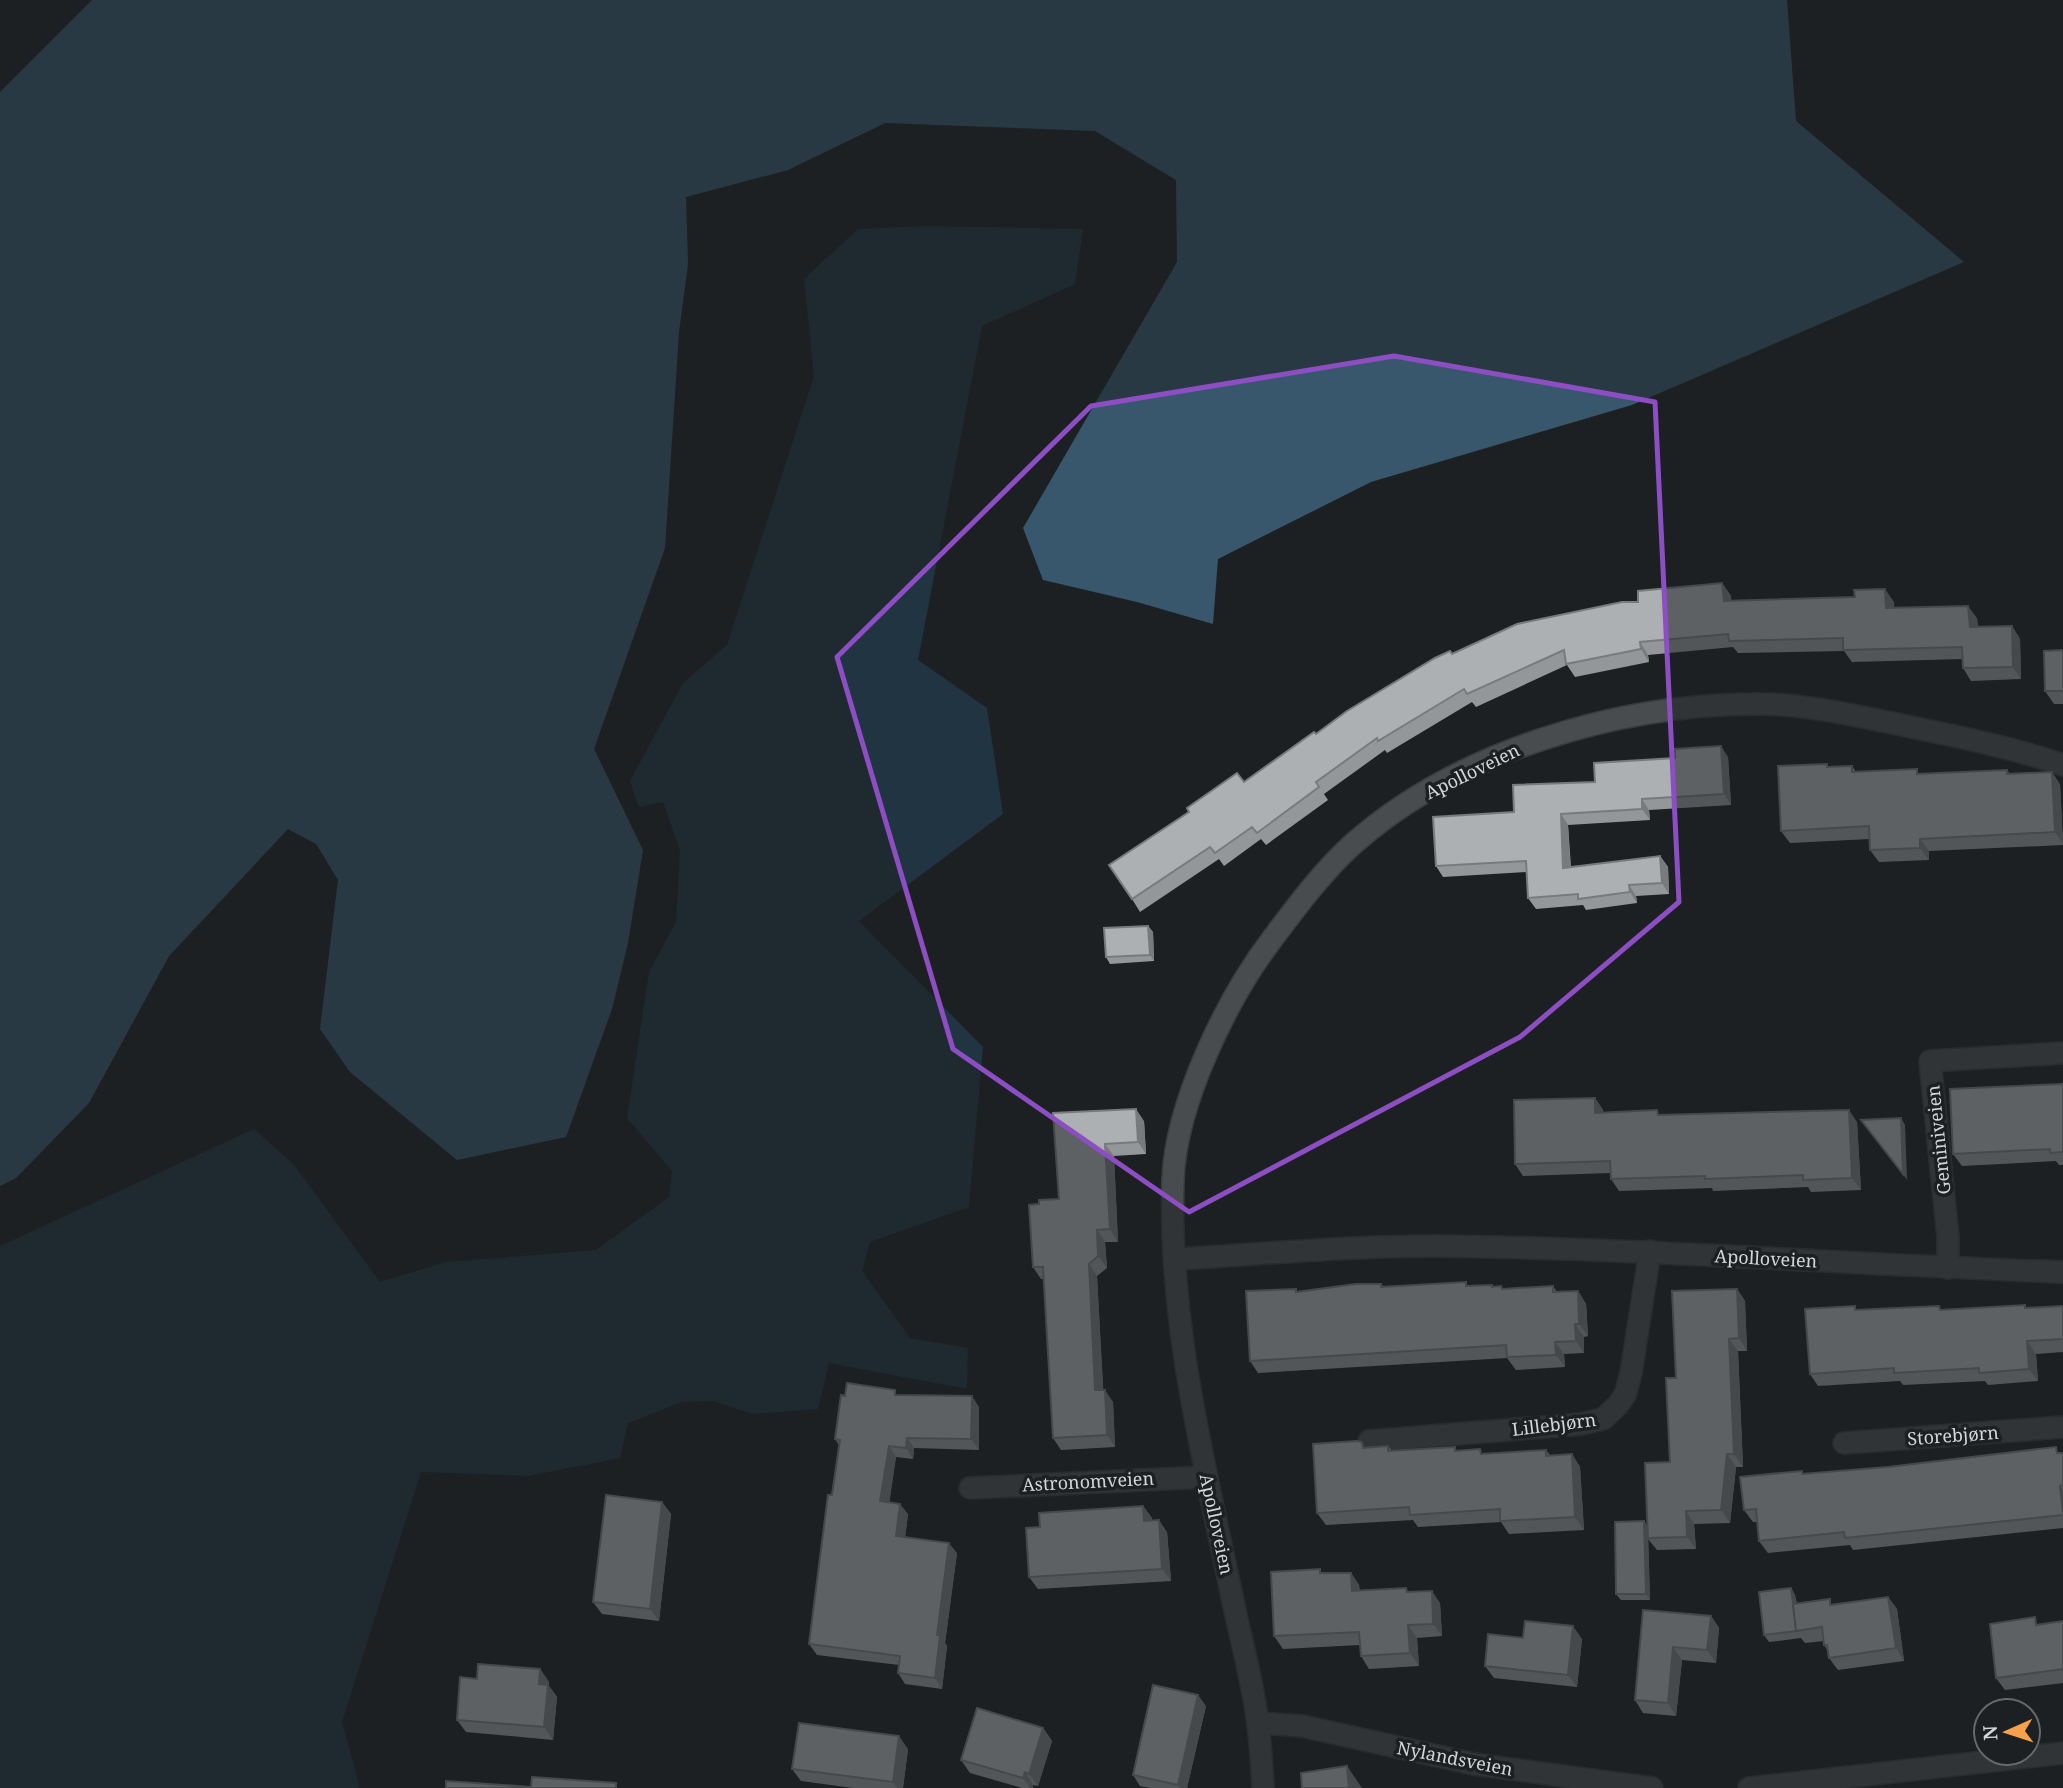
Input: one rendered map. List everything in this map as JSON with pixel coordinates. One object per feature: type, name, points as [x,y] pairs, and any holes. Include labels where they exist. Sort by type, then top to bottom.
[{"type":"street","name":"Apolloveien","points":[[1263,1788],[1258,1723],[1184,1358],[1173,1176],[1180,1129],[1192,1091],[1219,1026],[1243,980],[1299,903],[1352,845],[1388,817],[1429,791],[1508,752],[1587,725],[1670,711],[1756,704],[1802,707],[2032,754],[2063,765]]},
{"type":"street","name":"Geminiveien","points":[[1948,1268],[1948,1237],[1930,1061],[2063,1053]]},
{"type":"street","name":"Apolloveien","points":[[1176,1259],[1432,1246],[1650,1251],[2063,1272]]},
{"type":"street","name":"Lillebjørn","points":[[1369,1441],[1581,1424],[1603,1419],[1625,1395],[1631,1373],[1650,1251]]},
{"type":"street","name":"Storebjørn","points":[[1844,1443],[2063,1427]]},
{"type":"street","name":"Astronomveien","points":[[970,1488],[1207,1477]]},
{"type":"street","name":"Nylandsveien","points":[[1258,1723],[1302,1726],[1474,1764],[1652,1788]]},
{"type":"street","points":[[1749,1788],[2063,1753]]},
{"type":"highlighted area","points":[[1394,356],[1655,402],[1679,902],[1520,1037],[1189,1212],[953,1049],[837,657],[1091,406]]},
{"type":"shaded area","points":[[92,0],[1787,0],[1796,121],[1964,262],[1632,405],[1371,482],[1218,559],[1213,624],[1137,602],[1043,580],[1023,528],[1177,262],[1176,180],[1095,131],[885,123],[788,170],[686,197],[688,264],[679,332],[665,548],[594,749],[643,850],[628,943],[612,1009],[566,1137],[457,1160],[350,1072],[320,1029],[338,880],[316,844],[288,829],[169,956],[89,1103],[16,1178],[0,1186],[0,92]]},
{"type":"shaded area","points":[[925,226],[1083,229],[1075,284],[982,326],[918,660],[987,708],[1003,814],[859,921],[983,1047],[969,1207],[870,1242],[862,1271],[910,1338],[968,1348],[967,1389],[829,1363],[818,1409],[752,1414],[714,1401],[682,1402],[628,1423],[620,1458],[528,1476],[421,1472],[342,1722],[360,1788],[0,1788],[0,1246],[254,1129],[294,1165],[380,1282],[446,1262],[596,1250],[669,1197],[672,1171],[627,1118],[649,972],[676,922],[680,850],[663,802],[639,807],[630,781],[683,683],[727,645],[814,376],[804,279],[858,229]]},
{"type":"building","points":[[1722,583],[1724,601],[1855,597],[1854,590],[1885,589],[1886,608],[1968,606],[1970,627],[2012,626],[2013,667],[1963,668],[1962,647],[1843,650],[1843,638],[1729,641],[1728,634],[1640,642],[1641,649],[1566,664],[1564,650],[1467,694],[1464,689],[1378,741],[1377,738],[1316,782],[1319,787],[1257,833],[1252,827],[1215,853],[1210,847],[1132,899],[1109,865],[1189,812],[1187,808],[1237,773],[1244,782],[1347,711],[1450,651],[1452,654],[1517,624],[1622,602],[1638,602],[1638,591]]},
{"type":"building","points":[[2063,650],[2063,691],[2045,691],[2044,651]]},
{"type":"building","points":[[1721,746],[1724,794],[1642,799],[1642,809],[1561,814],[1563,868],[1660,856],[1662,883],[1629,885],[1630,892],[1578,899],[1578,894],[1528,898],[1526,861],[1436,866],[1433,817],[1514,812],[1513,785],[1595,782],[1594,763],[1675,758],[1675,749]]},
{"type":"building","points":[[1827,764],[1827,767],[1852,766],[1852,772],[1917,769],[1917,774],[2007,770],[2007,774],[2052,772],[2055,832],[1920,839],[1920,848],[1870,850],[1869,826],[1781,831],[1778,766]]},
{"type":"building","points":[[1148,926],[1150,955],[1106,957],[1104,928]]},
{"type":"building","points":[[2063,1084],[2063,1152],[2050,1153],[2050,1149],[1953,1154],[1950,1089]]},
{"type":"building","points":[[1595,1098],[1595,1113],[1657,1110],[1658,1115],[1849,1110],[1852,1178],[1803,1180],[1803,1175],[1611,1179],[1610,1161],[1515,1164],[1514,1100]]},
{"type":"building","points":[[1136,1109],[1138,1142],[1105,1144],[1110,1229],[1097,1230],[1098,1256],[1089,1264],[1095,1390],[1105,1390],[1107,1435],[1053,1438],[1043,1267],[1033,1267],[1029,1205],[1039,1204],[1039,1200],[1059,1199],[1053,1113]]},
{"type":"building","points":[[1901,1118],[1903,1174],[1861,1120]]},
{"type":"building","points":[[1466,1282],[1466,1286],[1492,1285],[1501,1286],[1502,1289],[1553,1286],[1553,1292],[1578,1291],[1579,1324],[1575,1324],[1576,1341],[1555,1342],[1556,1355],[1507,1357],[1506,1345],[1250,1361],[1246,1291],[1296,1289],[1296,1292],[1356,1284],[1381,1284],[1381,1287]]},
{"type":"building","points":[[1737,1289],[1739,1338],[1729,1339],[1734,1454],[1727,1454],[1721,1510],[1686,1511],[1687,1537],[1648,1538],[1645,1463],[1670,1462],[1666,1378],[1676,1378],[1672,1291]]},
{"type":"building","points":[[2025,1305],[2025,1308],[2063,1306],[2063,1339],[2027,1341],[2029,1369],[1979,1373],[1979,1368],[1894,1373],[1894,1368],[1810,1374],[1805,1309],[1855,1306],[1855,1310],[1939,1306],[1940,1310]]},
{"type":"building","points":[[847,1383],[895,1390],[895,1395],[972,1396],[971,1439],[907,1438],[906,1448],[889,1446],[880,1501],[900,1504],[896,1536],[949,1543],[937,1635],[940,1635],[935,1678],[898,1673],[900,1656],[809,1644],[828,1495],[832,1495],[840,1440],[835,1439],[841,1395],[845,1396]]},
{"type":"building","points":[[1362,1442],[1363,1448],[1388,1446],[1388,1451],[1455,1447],[1455,1451],[1480,1449],[1481,1454],[1546,1450],[1546,1456],[1572,1454],[1575,1517],[1500,1521],[1500,1509],[1410,1515],[1409,1507],[1317,1513],[1313,1444]]},
{"type":"building","points":[[2056,1447],[2057,1453],[2063,1453],[2063,1485],[2060,1486],[2063,1515],[1845,1538],[1844,1532],[1759,1541],[1756,1509],[1744,1510],[1740,1477],[1888,1467]]},
{"type":"building","points":[[606,1495],[662,1502],[650,1609],[593,1602]]},
{"type":"building","points":[[1143,1506],[1144,1521],[1159,1520],[1162,1569],[1029,1577],[1026,1528],[1040,1527],[1039,1513]]},
{"type":"building","points":[[1644,1521],[1646,1594],[1616,1594],[1615,1522]]},
{"type":"building","points":[[1320,1569],[1320,1573],[1351,1573],[1352,1591],[1406,1588],[1407,1592],[1432,1591],[1433,1624],[1408,1625],[1410,1653],[1361,1656],[1359,1632],[1274,1636],[1271,1572]]},
{"type":"building","points":[[1791,1588],[1797,1631],[1764,1635],[1759,1592]]},
{"type":"building","points":[[1888,1597],[1896,1648],[1829,1658],[1822,1627],[1796,1631],[1793,1604],[1830,1599],[1830,1605]]},
{"type":"building","points":[[1643,1610],[1711,1616],[1707,1650],[1673,1647],[1668,1703],[1635,1700]]},
{"type":"building","points":[[2035,1617],[2036,1625],[2063,1621],[2063,1669],[1996,1678],[1990,1624]]},
{"type":"building","points":[[1525,1621],[1573,1626],[1568,1675],[1485,1666],[1488,1634],[1523,1638]]},
{"type":"building","points":[[478,1664],[540,1669],[539,1684],[548,1685],[544,1727],[457,1720],[460,1677],[477,1679]]},
{"type":"building","points":[[1153,1685],[1198,1695],[1178,1785],[1133,1775]]},
{"type":"building","points":[[977,1708],[1043,1728],[1029,1774],[1025,1772],[1023,1778],[961,1760]]},
{"type":"building","points":[[799,1723],[899,1736],[893,1782],[792,1769]]},
{"type":"building","points":[[1347,1766],[1349,1788],[1302,1788],[1301,1773]]},
{"type":"building","points":[[532,1777],[616,1783],[616,1788],[446,1788],[446,1781],[531,1787]]}]
